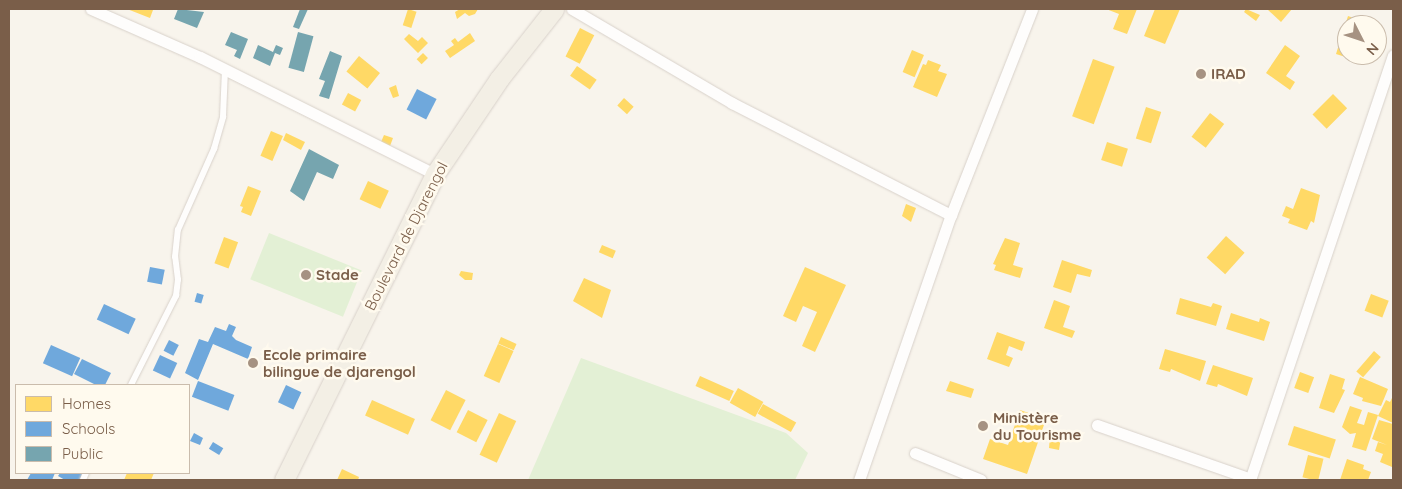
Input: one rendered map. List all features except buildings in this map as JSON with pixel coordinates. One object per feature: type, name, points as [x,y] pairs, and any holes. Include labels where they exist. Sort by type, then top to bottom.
[{"type":"main road","name":"Boulevard de Djarengol","points":[[284,480],[435,174],[499,79],[554,9]]},
{"type":"street","points":[[91,9],[225,69],[435,174]]},
{"type":"street","points":[[572,9],[732,103],[950,215]]},
{"type":"street","points":[[859,480],[950,215],[1032,9]]},
{"type":"street","points":[[1097,425],[1250,480],[1393,54]]},
{"type":"street","points":[[916,453],[981,480]]},
{"type":"lane","points":[[132,384],[176,296],[178,280],[174,257],[178,230],[214,149],[223,117],[225,69]]},
{"type":"green space","name":"Stade","points":[[269,233],[362,270],[343,317],[250,279]]},
{"type":"green space","points":[[581,358],[786,433],[808,453],[795,480],[528,480]]},
{"type":"place","name":"IRAD","points":[[1201,74]]},
{"type":"place","name":"Stade","points":[[306,275]]},
{"type":"place","name":"Ecole primaire bilingue de djarengol","points":[[253,363]]},
{"type":"place","name":"Ministère du Tourisme","points":[[983,426]]}]
